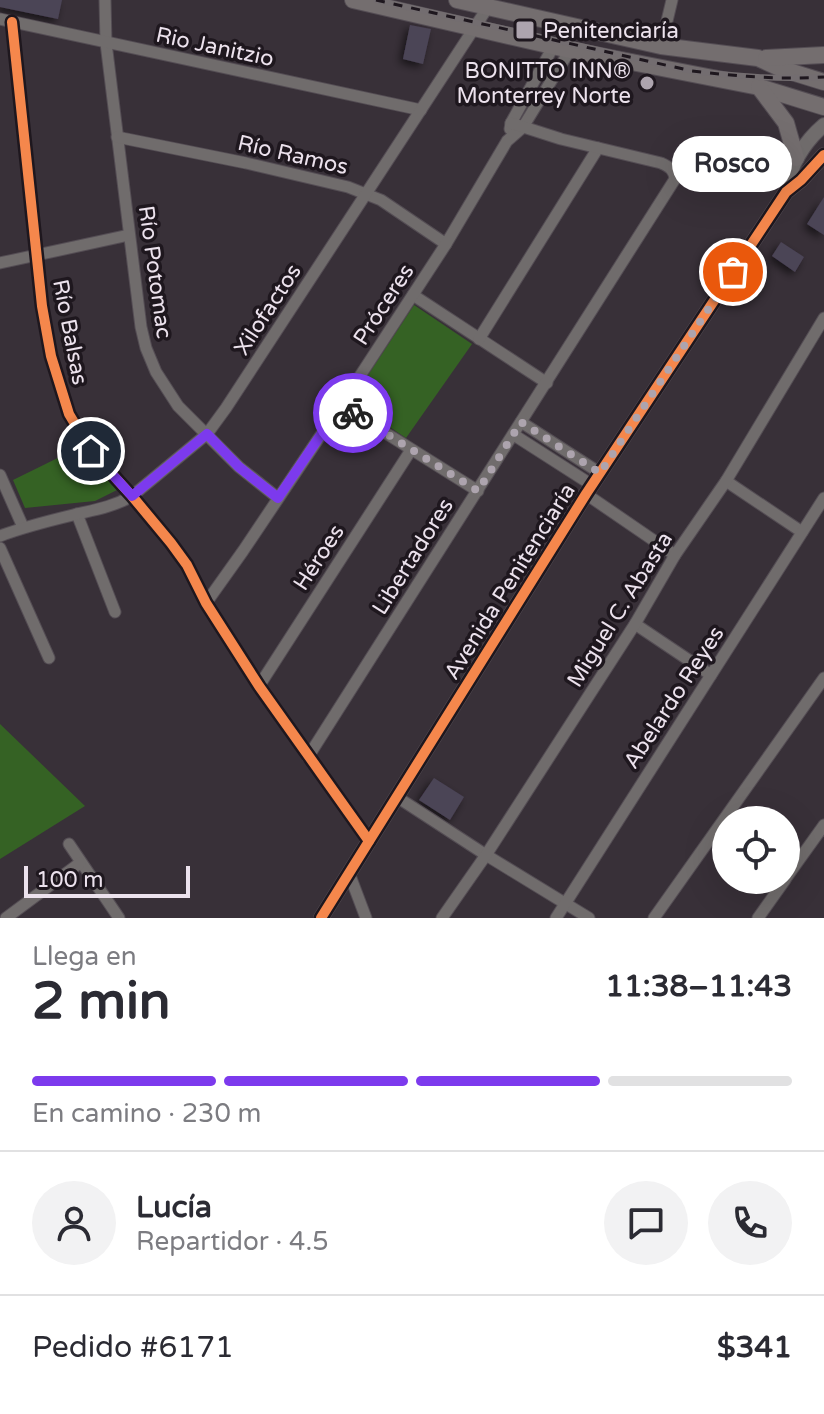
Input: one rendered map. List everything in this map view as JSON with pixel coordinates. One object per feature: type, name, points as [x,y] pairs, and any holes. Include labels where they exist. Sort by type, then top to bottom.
[{"type":"main road","points":[[353,0],[386,4],[562,48],[759,87],[824,107]]},
{"type":"main road","points":[[457,0],[661,46],[758,58],[824,55]]},
{"type":"main road","points":[[758,58],[824,82]]},
{"type":"main road","points":[[759,87],[824,90]]},
{"type":"main road","points":[[759,87],[786,123],[796,158]]},
{"type":"street","name":"Río Potomac","points":[[105,0],[106,43],[117,137],[146,348],[156,372],[178,406],[239,467],[278,498]]},
{"type":"street","points":[[661,46],[672,0]]},
{"type":"street","name":"Xilofactos","points":[[0,536],[23,527],[104,509],[132,496],[207,434],[488,7]]},
{"type":"street","name":"Rio Janitzio","points":[[6,20],[421,110]]},
{"type":"street","name":"Río Balsas","points":[[6,20],[42,306],[51,356],[69,414],[91,451],[187,565],[206,603],[259,686],[369,841]]},
{"type":"street","name":"Próceres","points":[[206,603],[446,244],[507,141],[511,123],[562,48]]},
{"type":"street","name":"Próceres","points":[[507,141],[523,127],[562,48]]},
{"type":"street","points":[[479,339],[598,148],[511,123]]},
{"type":"street","name":"Avenida Penitenciaría","points":[[321,918],[593,484],[786,192],[796,158],[824,125]]},
{"type":"street","name":"Río Ramos","points":[[117,137],[327,181],[367,193],[446,244]]},
{"type":"street","name":"Libertadores","points":[[308,757],[672,187],[675,173],[668,166],[598,148]]},
{"type":"street","name":"Avenida Penitenciaría","points":[[786,192],[821,162]]},
{"type":"street","points":[[0,263],[129,235]]},
{"type":"street","points":[[413,295],[547,383]]},
{"type":"street","name":"Miguel C. Abasta","points":[[442,918],[635,624],[824,318]]},
{"type":"street","points":[[341,405],[478,491]]},
{"type":"street","points":[[521,422],[675,555]]},
{"type":"street","points":[[514,435],[593,484]]},
{"type":"street","name":"Héroes","points":[[259,686],[411,450]]},
{"type":"street","points":[[0,475],[23,527]]},
{"type":"street","points":[[726,481],[802,532]]},
{"type":"street","name":"Abelardo Reyes","points":[[556,918],[824,498]]},
{"type":"street","points":[[77,514],[115,612]]},
{"type":"street","points":[[0,548],[49,658]]},
{"type":"street","points":[[635,624],[711,675]]},
{"type":"street","points":[[654,918],[824,678]]},
{"type":"street","points":[[397,797],[589,918]]},
{"type":"street","points":[[800,858],[824,825]]},
{"type":"street","points":[[69,844],[119,918]]},
{"type":"street","points":[[6,918],[80,863]]},
{"type":"street","points":[[349,873],[366,918]]},
{"type":"street","points":[[758,918],[775,894]]},
{"type":"green space","points":[[414,305],[472,344],[406,438],[351,401]]},
{"type":"green space","points":[[82,446],[117,490],[95,501],[25,508],[13,480]]},
{"type":"green space","points":[[0,724],[85,806],[0,859]]},
{"type":"building","points":[[0,0],[62,0],[58,19],[0,7]]},
{"type":"building","points":[[410,25],[431,29],[423,64],[403,59]]},
{"type":"building","points":[[824,197],[824,235],[807,224]]},
{"type":"building","points":[[781,242],[804,257],[795,272],[772,256]]},
{"type":"building","points":[[434,778],[464,797],[450,820],[419,800]]},
{"type":"railway","points":[[376,0],[692,71],[758,77],[824,77]]},
{"type":"cycle path","points":[[12,22],[42,306],[51,356],[69,414],[91,451],[187,565],[206,603],[259,686],[369,841]]},
{"type":"cycle path","points":[[321,918],[586,494],[786,192],[824,155]]},
{"type":"way so far","points":[[353,413],[478,491],[521,422],[600,473],[733,272]]},
{"type":"place","name":"Penitenciaría","points":[[525,30]]},
{"type":"place","name":"BONITTO INN® Monterrey Norte","points":[[647,83]]},
{"type":"place","name":"Rosco","points":[[733,272]]},
{"type":"route","points":[[91,451],[132,496],[207,434],[239,467],[278,498],[341,405],[353,413]]}]
